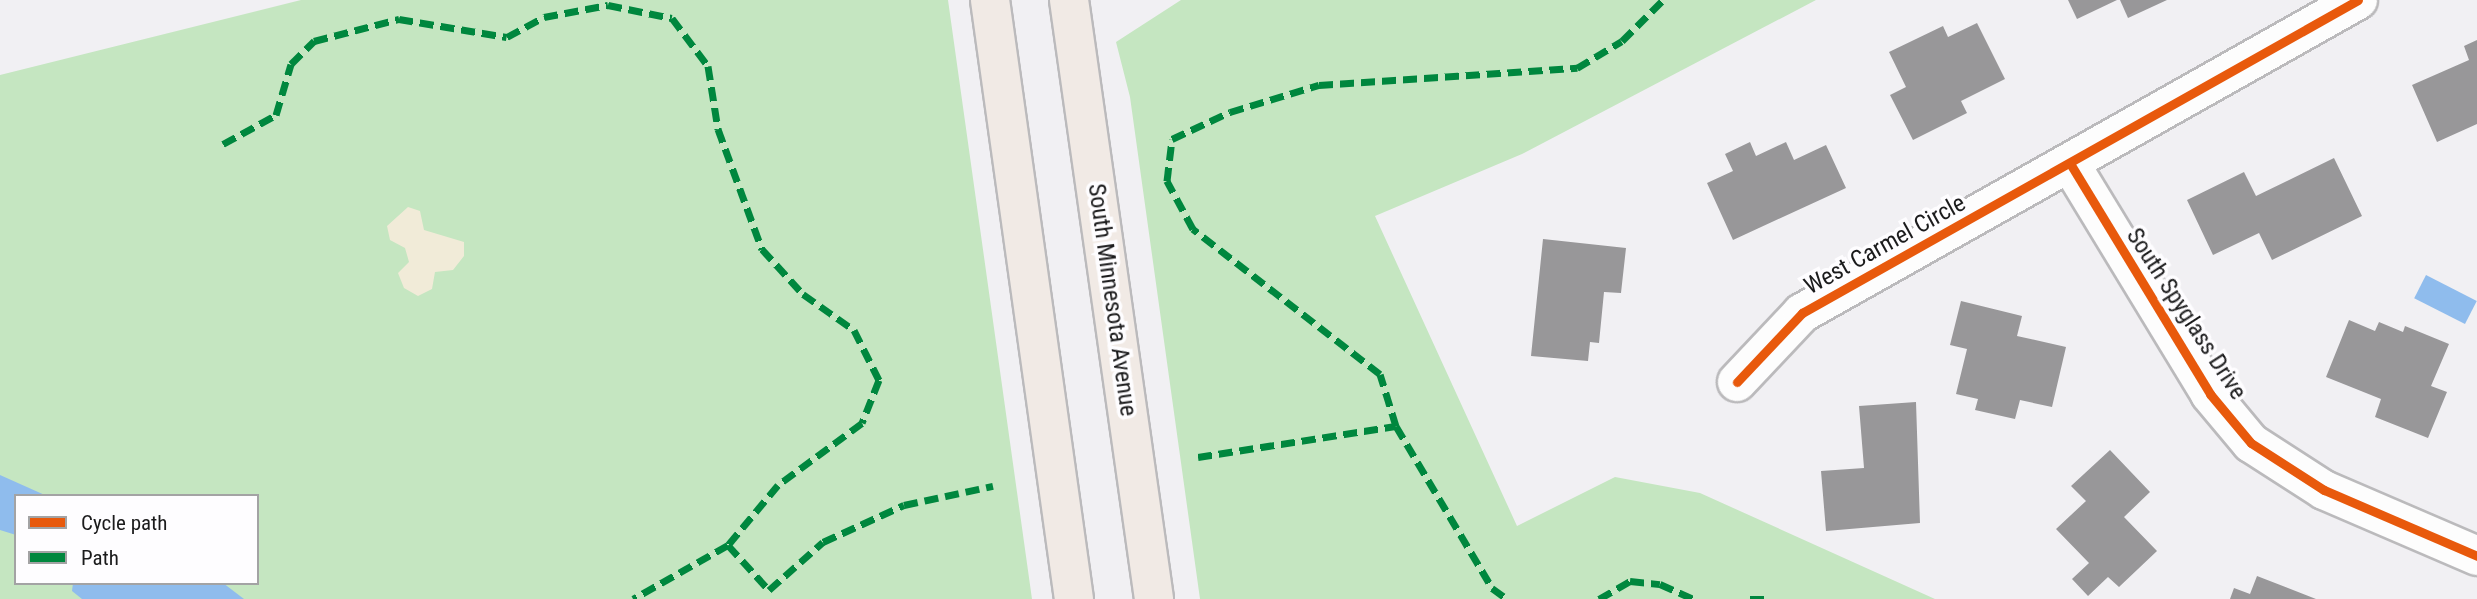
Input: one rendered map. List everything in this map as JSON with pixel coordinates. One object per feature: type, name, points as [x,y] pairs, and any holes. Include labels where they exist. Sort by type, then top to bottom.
[{"type":"main road","points":[[990,0],[1074,599]]},
{"type":"main road","name":"South Minnesota Avenue","points":[[1069,0],[1154,599]]},
{"type":"street","name":"West Carmel Circle","points":[[1737,382],[1802,313],[2071,165],[2358,0]]},
{"type":"street","name":"South Spyglass Drive","points":[[2071,165],[2210,394],[2251,443],[2324,490],[2477,556]]},
{"type":"green space","points":[[301,0],[948,0],[1032,599],[0,599],[0,75]]},
{"type":"green space","points":[[1181,0],[1816,0],[1522,154],[1375,216],[1517,526],[1615,477],[1700,493],[1935,599],[1200,599],[1130,97],[1116,42]]},
{"type":"sand","points":[[408,207],[420,211],[424,230],[464,242],[464,256],[453,270],[435,272],[432,289],[418,296],[404,288],[398,273],[409,262],[405,248],[390,240],[387,226]]},
{"type":"water","points":[[2426,275],[2477,301],[2465,324],[2414,298]]},
{"type":"water","points":[[0,475],[43,494],[14,494],[14,534],[0,530]]},
{"type":"water","points":[[73,585],[226,585],[244,599],[82,599],[72,591]]},
{"type":"building","points":[[2068,0],[2117,0],[2077,19]]},
{"type":"building","points":[[2120,0],[2167,0],[2128,18]]},
{"type":"building","points":[[1977,23],[2005,79],[1961,101],[1967,113],[1913,140],[1890,95],[1906,87],[1889,52],[1943,26],[1948,37]]},
{"type":"building","points":[[2477,40],[2477,124],[2437,142],[2412,85],[2469,60],[2464,46]]},
{"type":"building","points":[[1750,142],[1756,156],[1786,142],[1794,160],[1826,145],[1846,188],[1733,240],[1707,183],[1733,171],[1725,154]]},
{"type":"building","points":[[2334,158],[2362,216],[2272,260],[2259,233],[2213,255],[2187,200],[2244,172],[2256,196]]},
{"type":"building","points":[[1543,239],[1626,248],[1621,293],[1604,292],[1599,343],[1590,342],[1588,361],[1531,356]]},
{"type":"building","points":[[1961,301],[2022,316],[2017,336],[2066,347],[2052,407],[2020,400],[2015,419],[1975,410],[1978,399],[1956,394],[1967,349],[1950,345]]},
{"type":"building","points":[[2349,320],[2375,331],[2379,322],[2403,332],[2405,326],[2449,344],[2431,386],[2447,392],[2428,438],[2375,417],[2381,399],[2326,377]]},
{"type":"building","points":[[1916,402],[1920,523],[1826,531],[1821,471],[1864,468],[1859,406]]},
{"type":"building","points":[[2110,450],[2150,492],[2124,517],[2157,551],[2119,587],[2108,577],[2088,596],[2072,579],[2089,563],[2056,529],[2086,501],[2071,486]]},
{"type":"building","points":[[2257,576],[2316,599],[2230,599],[2234,588],[2250,594]]},
{"type":"marked path","points":[[1396,426],[1380,374],[1193,229],[1167,181],[1172,139],[1230,112],[1319,85],[1577,68],[1622,41],[1663,0]]},
{"type":"marked path","points":[[223,144],[276,115],[291,64],[314,41],[399,19],[507,37],[544,17],[608,5],[672,18],[708,66],[718,129],[762,249],[803,294],[854,330],[879,380],[862,423],[778,485],[728,545],[633,599]]},
{"type":"marked path","points":[[1198,457],[1396,426],[1492,588],[1507,599]]},
{"type":"marked path","points":[[728,545],[769,590],[823,542],[904,505],[993,486]]},
{"type":"marked path","points":[[1599,599],[1630,581],[1660,584],[1693,599]]},
{"type":"marked path","points":[[1750,599],[1766,599]]},
{"type":"cycle path","points":[[1737,382],[1802,313],[2358,0]]},
{"type":"cycle path","points":[[2071,165],[2210,394],[2251,443],[2324,490],[2477,556]]}]
